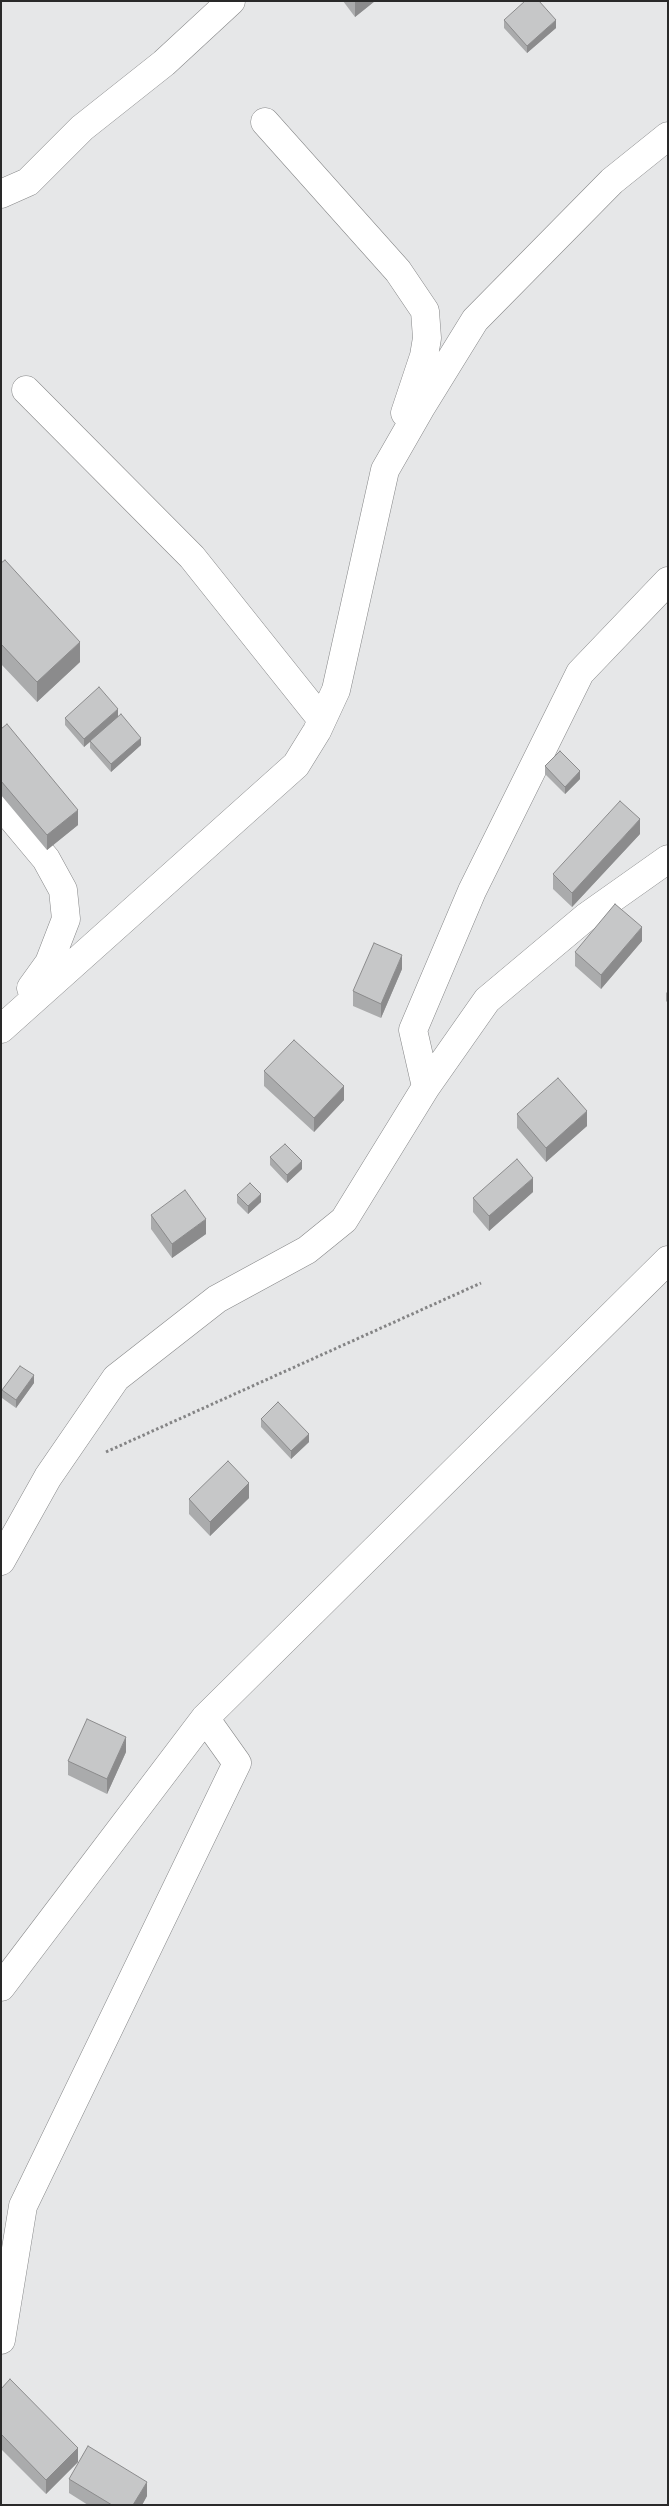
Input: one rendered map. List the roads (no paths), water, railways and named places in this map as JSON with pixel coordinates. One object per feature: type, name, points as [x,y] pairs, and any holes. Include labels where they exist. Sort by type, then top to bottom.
[{"type":"street","points":[[1,194],[28,182],[82,128],[164,63],[231,1]]},
{"type":"street","points":[[1,1029],[296,765],[322,720],[336,690],[385,470],[424,356],[427,338],[425,311],[398,271],[265,122]]},
{"type":"street","points":[[385,470],[475,320],[612,181],[668,136]]},
{"type":"street","points":[[26,390],[192,557],[322,720]]},
{"type":"street","points":[[426,1087],[413,1030],[472,891],[580,673],[668,581]]},
{"type":"street","points":[[1,805],[46,859],[63,890],[66,919],[50,963],[1,1029]]},
{"type":"street","points":[[1,1561],[48,1477],[116,1378],[217,1299],[307,1250],[344,1220],[426,1087],[487,1000],[586,917],[668,859]]},
{"type":"street","points":[[1,1987],[206,1718],[668,1260]]},
{"type":"street","points":[[1,2340],[23,2206],[237,1763],[206,1718]]}]
